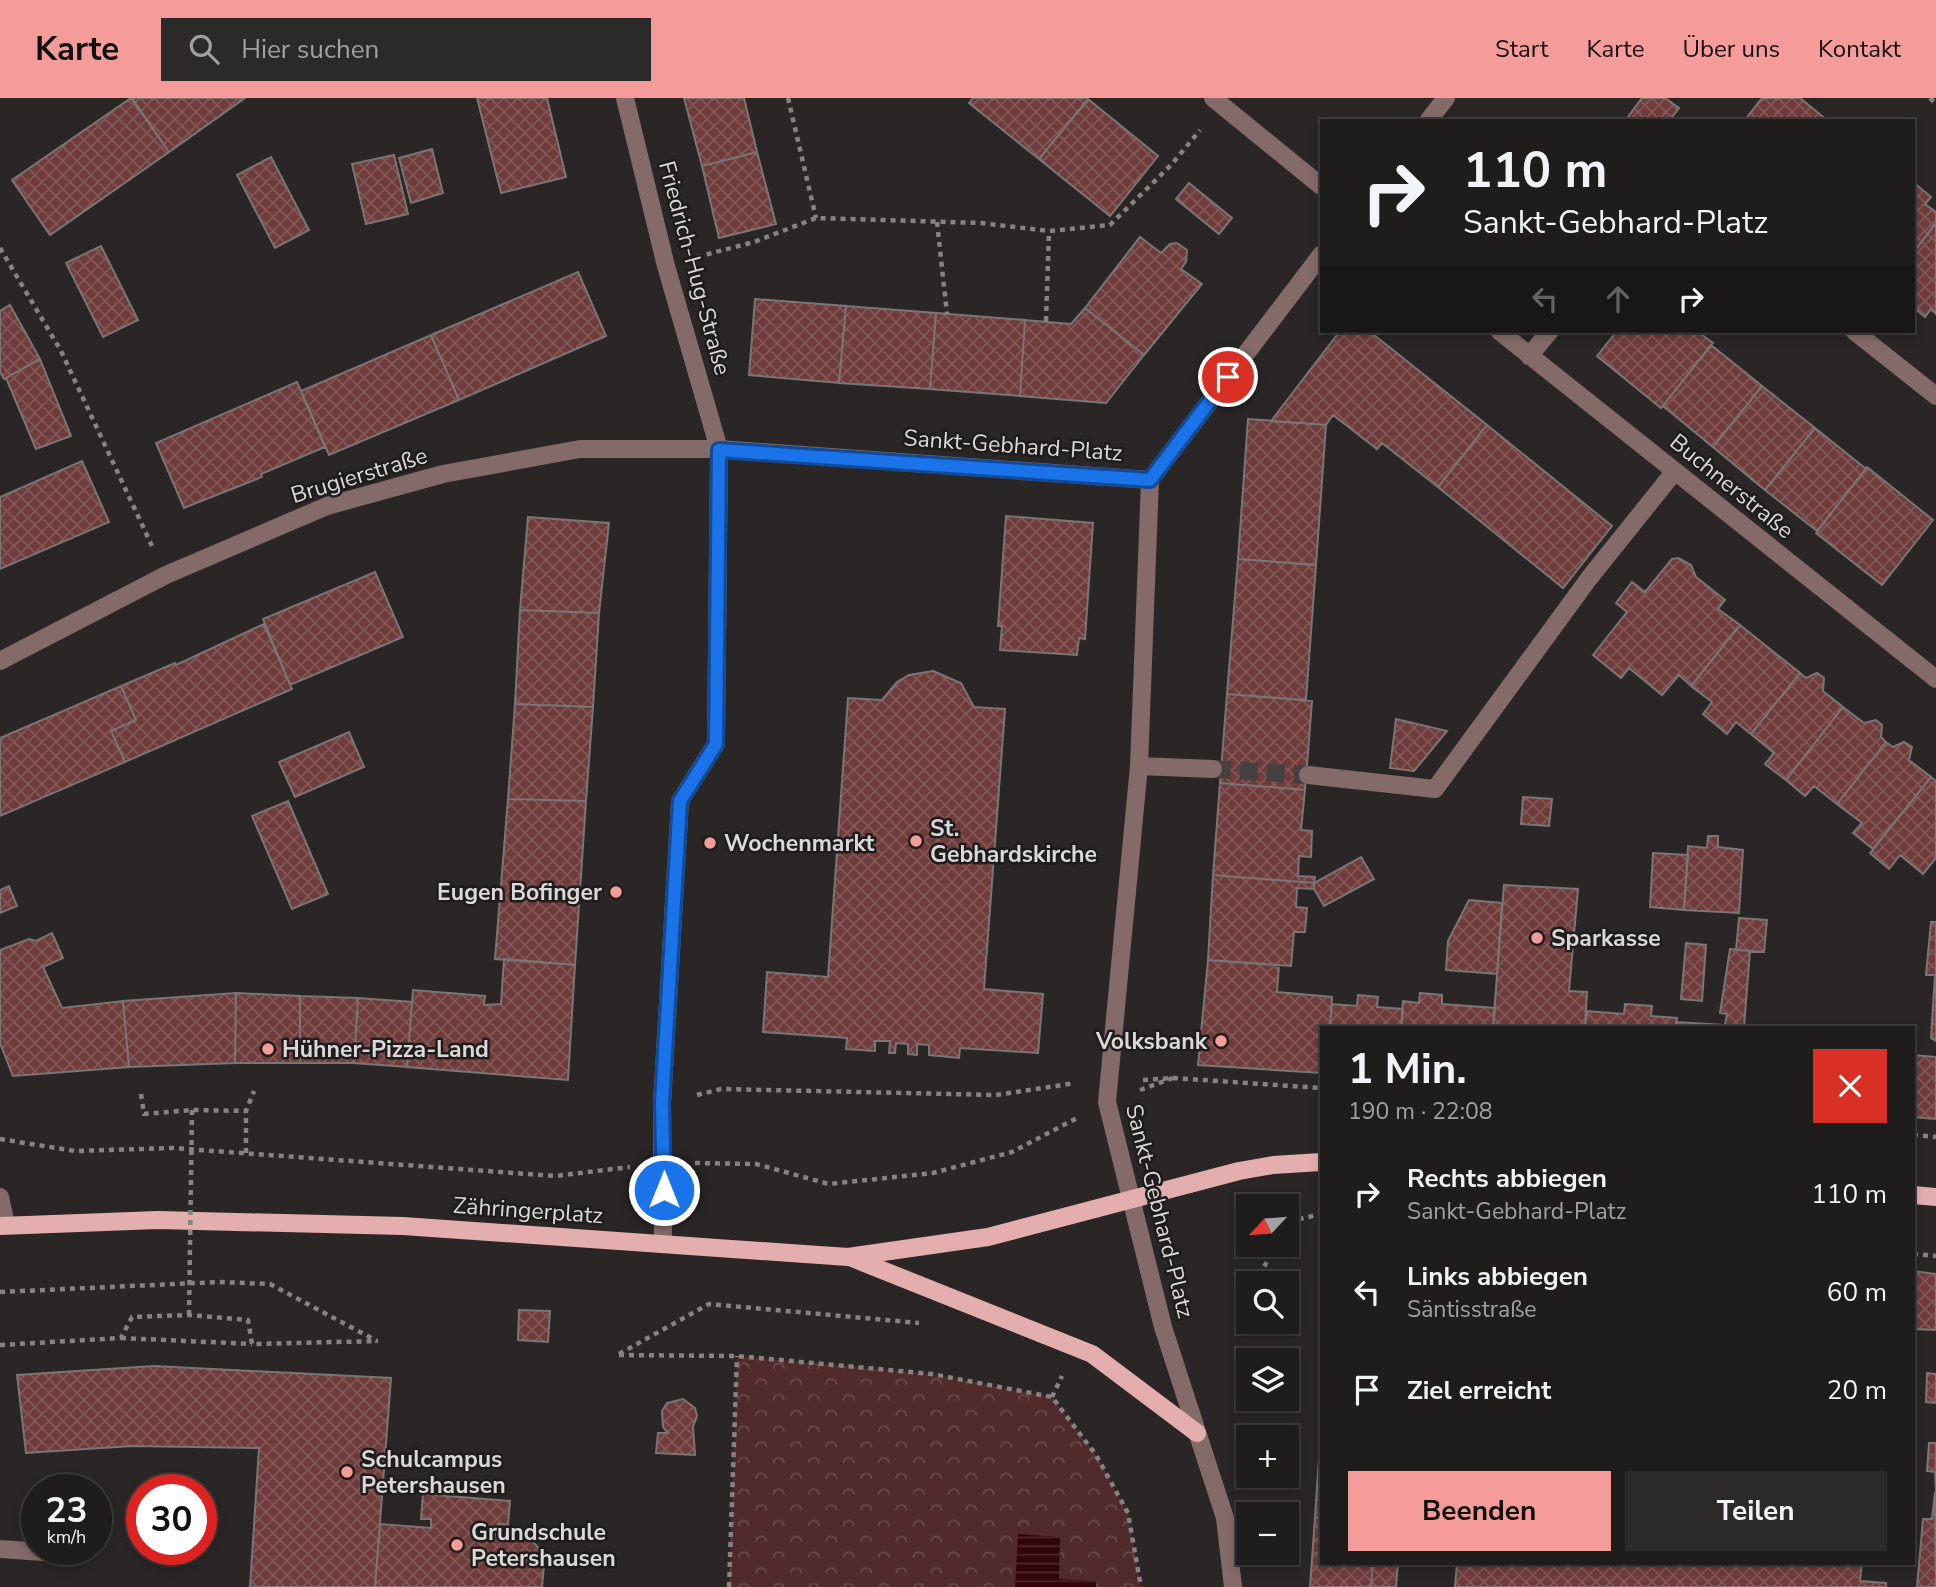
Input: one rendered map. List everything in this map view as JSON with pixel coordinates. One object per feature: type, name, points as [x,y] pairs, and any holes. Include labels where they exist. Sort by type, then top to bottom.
[{"type":"main road","name":"Zähringerplatz","points":[[3,1225],[158,1220],[403,1226],[848,1257],[988,1237],[1130,1198],[1251,1169],[1320,1162]]},
{"type":"main road","points":[[1915,1195],[1936,1197]]},
{"type":"main road","points":[[848,1257],[1092,1354],[1196,1433]]},
{"type":"street","name":"Friedrich-Hug-Straße","points":[[625,98],[666,267],[719,450]]},
{"type":"street","points":[[1430,119],[1446,98]]},
{"type":"street","points":[[1217,101],[1320,185]]},
{"type":"street","points":[[1150,480],[1320,256]]},
{"type":"street","name":"Buchnerstraße","points":[[1501,333],[1936,679]]},
{"type":"street","points":[[1529,356],[1548,333]]},
{"type":"street","points":[[1857,333],[1936,396]]},
{"type":"street","name":"Brugierstraße","points":[[0,661],[166,575],[327,506],[443,474],[580,449],[719,450]]},
{"type":"street","points":[[663,1244],[662,1103],[680,801],[716,744],[719,450]]},
{"type":"street","name":"Sankt-Gebhard-Platz","points":[[719,450],[1150,480],[1139,766],[1107,1102],[1163,1327],[1225,1518],[1233,1587]]},
{"type":"street","points":[[1307,775],[1435,789],[1590,577],[1675,471]]},
{"type":"street","points":[[1139,766],[1213,769]]},
{"type":"street","points":[[0,1197],[3,1225]]},
{"type":"street","points":[[0,1549],[21,1550]]},
{"type":"path","points":[[788,98],[816,218]]},
{"type":"path","points":[[1930,98],[1936,104]]},
{"type":"path","points":[[666,267],[754,242],[816,218],[937,222],[1049,231],[1110,225],[1172,164],[1217,101]]},
{"type":"path","points":[[937,222],[947,314]]},
{"type":"path","points":[[1046,321],[1049,231]]},
{"type":"path","points":[[0,247],[61,351],[166,575]]},
{"type":"path","points":[[662,1103],[721,1089],[996,1095],[1078,1083],[1172,1078],[1320,1088]]},
{"type":"path","points":[[0,1139],[75,1151],[173,1148],[555,1176],[664,1163],[756,1164],[830,1184],[933,1173],[1012,1152],[1107,1102],[1172,1078]]},
{"type":"path","points":[[246,1153],[246,1111],[254,1091]]},
{"type":"path","points":[[141,1094],[144,1114],[192,1110],[246,1111]]},
{"type":"path","points":[[189,1315],[192,1110]]},
{"type":"path","points":[[1915,1135],[1936,1137]]},
{"type":"path","points":[[1299,1219],[1320,1214]]},
{"type":"path","points":[[1915,1254],[1936,1255]]},
{"type":"path","points":[[0,1292],[219,1282],[270,1284],[378,1341],[252,1343],[121,1338],[0,1345]]},
{"type":"path","points":[[925,1324],[709,1304],[619,1355],[737,1356],[932,1374],[1052,1397],[1096,1455],[1128,1513],[1141,1587]]},
{"type":"path","points":[[121,1338],[132,1317],[189,1315],[248,1320],[252,1343]]},
{"type":"path","points":[[729,1587],[737,1356]]},
{"type":"green space","points":[[737,1356],[932,1374],[1052,1397],[1096,1455],[1128,1513],[1141,1587],[729,1587]]},
{"type":"shaded area","points":[[1018,1534],[1060,1537],[1059,1579],[1096,1581],[1096,1587],[1015,1587]]},
{"type":"building","points":[[131,98],[169,152],[50,235],[12,180]]},
{"type":"building","points":[[132,98],[245,98],[169,152]]},
{"type":"building","points":[[477,98],[547,98],[566,177],[501,193]]},
{"type":"building","points":[[684,98],[744,98],[757,152],[702,166]]},
{"type":"building","points":[[973,98],[1088,99],[1039,159],[969,103]]},
{"type":"building","points":[[1642,98],[1665,98],[1679,108],[1671,119],[1626,119]]},
{"type":"building","points":[[1762,98],[1800,98],[1826,119],[1746,119]]},
{"type":"building","points":[[1088,99],[1158,156],[1110,216],[1039,159]]},
{"type":"building","points":[[432,149],[443,193],[411,203],[399,158]]},
{"type":"building","points":[[757,152],[776,224],[719,238],[702,166]]},
{"type":"building","points":[[394,155],[408,214],[366,224],[352,164]]},
{"type":"building","points":[[271,157],[309,230],[275,248],[237,175]]},
{"type":"building","points":[[1189,183],[1232,218],[1219,234],[1176,199]]},
{"type":"building","points":[[1915,184],[1931,197],[1925,204],[1936,212],[1936,223],[1915,250]]},
{"type":"building","points":[[1936,223],[1936,314],[1931,309],[1925,317],[1915,309],[1915,250]]},
{"type":"building","points":[[1140,237],[1161,253],[1170,244],[1177,243],[1187,250],[1186,262],[1181,269],[1202,284],[1144,355],[1085,308]]},
{"type":"building","points":[[101,246],[138,320],[103,337],[66,263]]},
{"type":"building","points":[[578,272],[606,336],[459,400],[431,335]]},
{"type":"building","points":[[755,299],[846,306],[839,383],[749,375]]},
{"type":"building","points":[[10,305],[40,359],[4,379],[0,372],[0,311]]},
{"type":"building","points":[[846,306],[936,313],[930,389],[839,383]]},
{"type":"building","points":[[1085,308],[1144,355],[1106,403],[1020,396],[1025,320],[1071,324]]},
{"type":"building","points":[[936,313],[1025,320],[1020,396],[930,389]]},
{"type":"building","points":[[1338,333],[1372,333],[1487,425],[1438,487],[1382,443],[1377,449],[1333,415],[1326,425],[1271,421]]},
{"type":"building","points":[[1615,333],[1700,333],[1713,343],[1661,408],[1597,356]]},
{"type":"building","points":[[431,335],[459,400],[329,455],[301,391]]},
{"type":"building","points":[[1711,345],[1762,386],[1713,447],[1663,406]]},
{"type":"building","points":[[40,359],[71,436],[36,449],[6,378]]},
{"type":"building","points":[[297,382],[325,447],[261,474],[262,477],[184,508],[156,443]]},
{"type":"building","points":[[1762,386],[1815,428],[1765,490],[1713,447]]},
{"type":"building","points":[[1248,419],[1326,425],[1316,565],[1238,559]]},
{"type":"building","points":[[1487,425],[1612,526],[1563,588],[1438,487]]},
{"type":"building","points":[[1815,428],[1866,469],[1817,531],[1765,490]]},
{"type":"building","points":[[82,461],[109,522],[0,569],[0,497]]},
{"type":"building","points":[[1867,467],[1933,520],[1882,585],[1816,533]]},
{"type":"building","points":[[1006,516],[1093,523],[1085,639],[1079,638],[1077,655],[1000,650],[1002,626],[998,626]]},
{"type":"building","points":[[528,517],[609,523],[599,613],[520,610]]},
{"type":"building","points":[[1678,558],[1691,565],[1696,577],[1725,600],[1718,609],[1740,625],[1691,686],[1679,675],[1662,695],[1629,668],[1621,678],[1593,655],[1627,612],[1616,603],[1632,582],[1645,592],[1672,559]]},
{"type":"building","points":[[1238,559],[1316,565],[1306,700],[1227,694]]},
{"type":"building","points":[[375,572],[403,637],[290,685],[263,619]]},
{"type":"building","points":[[520,610],[599,613],[593,707],[515,704]]},
{"type":"building","points":[[264,624],[292,689],[125,762],[111,731],[136,720],[121,686],[175,663],[176,665]]},
{"type":"building","points":[[1740,625],[1800,673],[1751,734],[1736,722],[1727,734],[1703,714],[1712,702],[1691,686]]},
{"type":"building","name":"St. Gebhardskirche","points":[[933,671],[961,683],[974,707],[1005,709],[984,989],[1043,994],[1038,1053],[960,1048],[959,1058],[929,1055],[929,1045],[917,1044],[917,1055],[908,1054],[908,1044],[896,1043],[895,1053],[889,1053],[890,1041],[875,1041],[875,1051],[846,1049],[847,1038],[763,1032],[767,972],[828,977],[848,698],[882,700],[897,682],[909,675]]},
{"type":"building","points":[[1800,673],[1806,678],[1817,673],[1824,678],[1823,691],[1843,707],[1786,780],[1765,764],[1774,753],[1751,734]]},
{"type":"building","points":[[121,686],[136,720],[111,731],[125,762],[0,816],[0,738]]},
{"type":"building","points":[[1227,694],[1312,701],[1305,790],[1220,783]]},
{"type":"building","points":[[515,704],[593,707],[586,801],[508,799]]},
{"type":"building","points":[[1843,707],[1864,723],[1876,720],[1882,725],[1881,737],[1886,742],[1837,804],[1814,786],[1805,796],[1786,780]]},
{"type":"building","points":[[1396,719],[1447,731],[1414,771],[1390,768]]},
{"type":"building","points":[[349,732],[364,767],[295,797],[279,762]]},
{"type":"building","points":[[1886,742],[1893,747],[1904,742],[1912,747],[1909,760],[1931,777],[1873,849],[1853,833],[1862,823],[1837,804]]},
{"type":"building","points":[[1931,777],[1936,781],[1936,858],[1923,874],[1900,855],[1889,869],[1870,853]]},
{"type":"building","points":[[1220,783],[1305,790],[1301,830],[1312,831],[1311,857],[1299,856],[1298,876],[1315,877],[1314,883],[1213,875]]},
{"type":"building","points":[[1523,797],[1552,799],[1549,826],[1521,824]]},
{"type":"building","points":[[508,799],[586,801],[575,965],[495,959]]},
{"type":"building","points":[[288,801],[328,894],[292,909],[252,816]]},
{"type":"building","points":[[1708,836],[1718,836],[1718,847],[1743,850],[1739,913],[1684,910],[1688,846],[1707,848]]},
{"type":"building","points":[[1653,853],[1688,855],[1684,910],[1650,907]]},
{"type":"building","points":[[1361,857],[1374,879],[1324,906],[1314,889],[1314,883]]},
{"type":"building","points":[[1213,875],[1314,883],[1314,889],[1297,888],[1296,907],[1307,908],[1305,932],[1294,932],[1291,966],[1208,960]]},
{"type":"building","name":"Sparkasse","points":[[1504,885],[1578,889],[1569,991],[1587,992],[1585,1026],[1493,1026]]},
{"type":"building","points":[[9,886],[17,906],[0,913],[0,890]]},
{"type":"building","points":[[1469,900],[1502,903],[1497,974],[1446,970],[1448,941]]},
{"type":"building","points":[[1739,918],[1767,920],[1764,952],[1736,950]]},
{"type":"building","points":[[1931,922],[1936,922],[1936,975],[1926,975]]},
{"type":"building","points":[[52,933],[63,958],[43,967],[62,1008],[123,1001],[129,1067],[13,1076],[0,1043],[0,950],[29,939],[36,941]]},
{"type":"building","points":[[1686,943],[1706,945],[1702,1001],[1681,999]]},
{"type":"building","points":[[1730,949],[1750,951],[1744,1026],[1725,1025],[1727,1014],[1720,1013]]},
{"type":"building","points":[[504,959],[575,965],[568,1080],[407,1067],[413,990],[485,996],[484,1005],[501,1004]]},
{"type":"building","points":[[1208,960],[1279,965],[1277,992],[1332,997],[1330,1026],[1320,1026],[1320,1073],[1198,1065]]},
{"type":"building","points":[[1936,975],[1936,1041],[1931,1038]]},
{"type":"building","points":[[236,993],[235,1063],[129,1067],[123,1001]]},
{"type":"building","points":[[236,993],[300,996],[300,1063],[235,1063]]},
{"type":"building","points":[[1420,993],[1442,995],[1442,1004],[1495,1008],[1493,1026],[1401,1026],[1403,1001],[1419,1003]]},
{"type":"building","points":[[1358,995],[1378,997],[1377,1007],[1403,1009],[1401,1026],[1330,1026],[1332,1004],[1357,1006]]},
{"type":"building","points":[[300,996],[358,998],[354,1063],[300,1063]]},
{"type":"building","points":[[358,998],[412,1002],[407,1067],[354,1063]]},
{"type":"building","points":[[1625,1004],[1652,1006],[1651,1016],[1677,1018],[1676,1026],[1585,1026],[1587,1011],[1624,1014]]},
{"type":"building","points":[[1676,1022],[1734,1026],[1676,1026]]},
{"type":"building","points":[[1915,1055],[1936,1057],[1936,1119],[1915,1117]]},
{"type":"building","points":[[1915,1271],[1936,1274],[1936,1330],[1915,1329]]},
{"type":"building","points":[[519,1310],[550,1311],[548,1342],[518,1340]]},
{"type":"building","points":[[154,1366],[391,1378],[375,1587],[250,1587],[259,1448],[132,1446],[26,1453],[17,1375]]},
{"type":"building","points":[[1927,1373],[1936,1374],[1936,1403],[1926,1402]]},
{"type":"building","points":[[683,1399],[695,1408],[697,1416],[693,1427],[695,1455],[656,1453],[658,1433],[668,1433],[663,1427],[662,1411],[667,1403]]},
{"type":"building","points":[[1929,1443],[1936,1443],[1936,1492],[1935,1472],[1927,1471]]},
{"type":"building","points":[[1320,1444],[1320,1518],[1315,1517]]},
{"type":"building","points":[[1935,1492],[1936,1587],[1917,1587],[1923,1519],[1932,1519]]},
{"type":"building","name":"Grundschule Petershausen","points":[[423,1494],[510,1501],[508,1525],[498,1524],[498,1532],[526,1534],[545,1555],[542,1587],[375,1587],[380,1524],[431,1528],[431,1519],[421,1519]]},
{"type":"building","points":[[1315,1517],[1320,1518],[1320,1565],[1373,1565],[1371,1587],[1310,1587]]},
{"type":"building","points":[[1373,1565],[1398,1565],[1396,1587],[1371,1587]]},
{"type":"building","points":[[1457,1565],[1862,1565],[1860,1581],[1886,1583],[1886,1587],[1455,1587]]},
{"type":"tunnel","points":[[1213,769],[1308,775]]},
{"type":"place","name":"St. Gebhardskirche","points":[[916,841]]},
{"type":"place","name":"Wochenmarkt","points":[[710,843]]},
{"type":"place","name":"Eugen Bofinger","points":[[616,892]]},
{"type":"place","name":"Sparkasse","points":[[1537,938]]},
{"type":"place","name":"Volksbank","points":[[1221,1041]]},
{"type":"place","name":"Hühner-Pizza-Land","points":[[268,1049]]},
{"type":"place","name":"Schulcampus Petershausen","points":[[347,1472]]},
{"type":"place","name":"Grundschule Petershausen","points":[[457,1545]]},
{"type":"route","points":[[664,1190],[662,1103],[680,801],[716,744],[719,450],[1150,480],[1228,377]]}]
